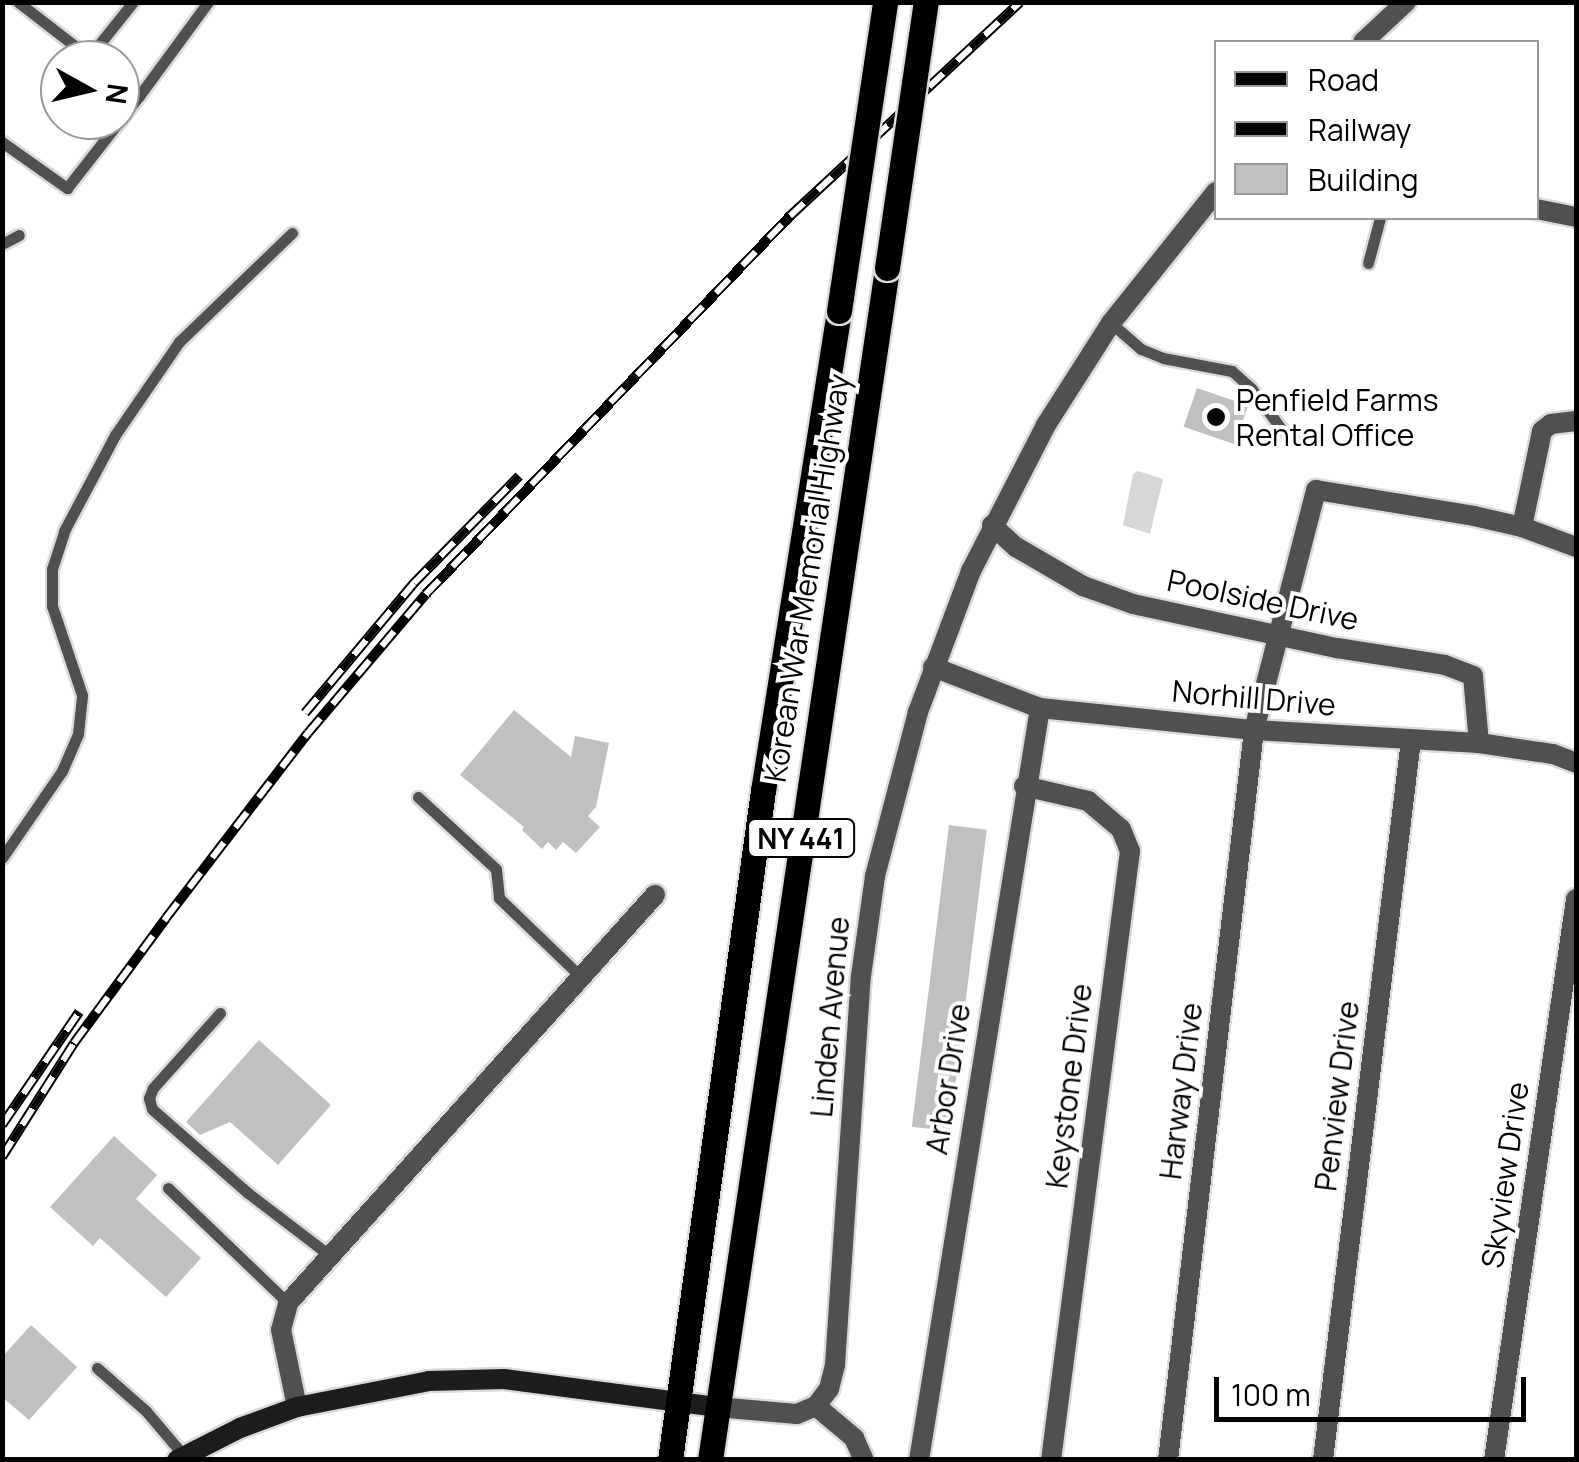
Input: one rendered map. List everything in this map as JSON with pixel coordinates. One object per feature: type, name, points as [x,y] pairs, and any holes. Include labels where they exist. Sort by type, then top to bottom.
[{"type":"main road","name":"Korean War Memorial Highway","points":[[670,1460],[763,791],[885,2]]},
{"type":"main road","name":"Korean War Memorial Highway","points":[[710,1460],[926,2]]},
{"type":"main road","points":[[180,1458],[240,1428],[297,1407],[394,1386],[466,1378],[716,1407]]},
{"type":"street","points":[[1365,40],[1406,2]]},
{"type":"street","name":"Linden Avenue","points":[[816,1406],[829,1389],[835,1365],[856,1028],[875,876],[903,760],[933,667],[992,525],[1046,426],[1111,323],[1214,194]]},
{"type":"street","points":[[1539,211],[1576,217]]},
{"type":"street","points":[[1576,421],[1551,424],[1542,431],[1522,526],[1576,547]]},
{"type":"street","name":"Harway Drive","points":[[1168,1460],[1254,730],[1316,490],[1522,526]]},
{"type":"street","name":"Poolside Drive","points":[[992,525],[1016,546],[1084,586],[1133,604],[1337,648],[1445,665],[1473,676],[1478,743]]},
{"type":"street","name":"Norhill Drive","points":[[933,667],[1040,708],[1254,730],[1478,743],[1553,754],[1576,764]]},
{"type":"street","name":"Arbor Drive","points":[[920,1460],[1024,786],[1040,708]]},
{"type":"street","name":"Penview Drive","points":[[1323,1460],[1411,740]]},
{"type":"street","name":"Keystone Drive","points":[[1024,786],[1088,801],[1121,829],[1130,851],[1051,1460]]},
{"type":"street","points":[[297,1407],[281,1330],[288,1303],[655,895]]},
{"type":"street","name":"Skyview Drive","points":[[1494,1460],[1576,898]]},
{"type":"street","points":[[716,1407],[787,1416],[816,1406],[854,1438],[864,1460]]},
{"type":"lane","points":[[18,2],[67,40]]},
{"type":"lane","points":[[105,40],[132,2]]},
{"type":"lane","points":[[140,95],[204,4]]},
{"type":"lane","points":[[2,142],[67,188],[105,140]]},
{"type":"lane","points":[[1368,263],[1379,220]]},
{"type":"lane","points":[[2,858],[62,772],[78,734],[82,695],[52,606],[52,569],[64,531],[115,435],[179,342],[292,233]]},
{"type":"lane","points":[[2,244],[19,235]]},
{"type":"lane","points":[[1111,323],[1142,349],[1163,358],[1232,371],[1252,388],[1282,430],[1316,436]]},
{"type":"lane","points":[[418,797],[496,869],[499,898],[580,977]]},
{"type":"lane","points":[[220,1013],[153,1088],[148,1098],[152,1109],[248,1193],[330,1255]]},
{"type":"lane","points":[[168,1188],[288,1303]]},
{"type":"lane","points":[[96,1368],[146,1411],[180,1458]]},
{"type":"shaded area","points":[[1138,471],[1163,479],[1150,534],[1123,525],[1133,474]]},
{"type":"building","name":"Penfield Farms Rental Office","points":[[1197,388],[1248,406],[1235,444],[1184,427]]},
{"type":"building","points":[[514,710],[571,757],[575,736],[609,743],[596,807],[588,816],[600,827],[576,853],[563,842],[556,850],[548,842],[542,849],[522,830],[524,827],[460,775]]},
{"type":"building","points":[[949,825],[987,830],[950,1131],[912,1127]]},
{"type":"building","points":[[259,1040],[331,1105],[278,1165],[230,1122],[200,1135],[186,1122]]},
{"type":"building","points":[[114,1136],[157,1175],[136,1199],[201,1258],[166,1297],[100,1238],[93,1246],[50,1207]]},
{"type":"building","points":[[31,1325],[77,1367],[29,1420],[2,1397],[2,1357]]},
{"type":"railway","points":[[2,1157],[74,1043],[166,918],[308,733],[426,594],[790,216],[1020,2]]},
{"type":"railway","points":[[305,713],[414,583],[519,476]]},
{"type":"railway","points":[[2,1125],[79,1012]]},
{"type":"place","name":"Penfield Farms Rental Office","points":[[1216,417]]}]
